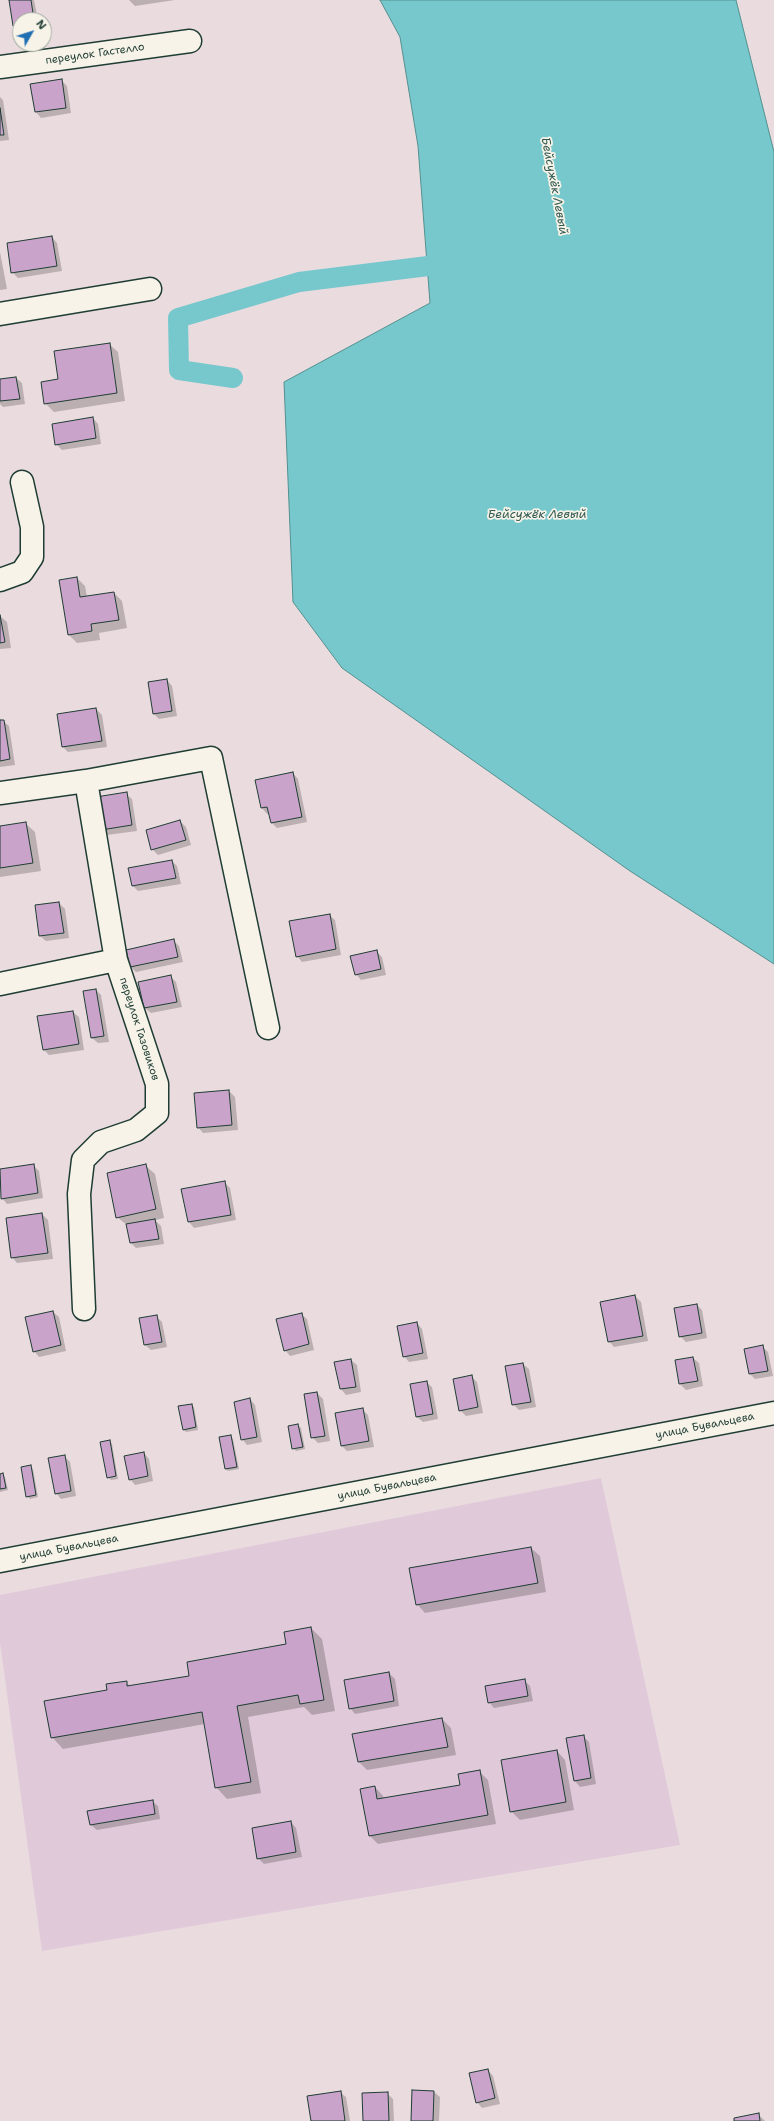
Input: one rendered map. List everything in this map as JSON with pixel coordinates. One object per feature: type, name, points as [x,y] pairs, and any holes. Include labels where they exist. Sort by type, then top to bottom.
[{"type":"street","name":"переулок Гастелло","points":[[0,67],[190,41]]},
{"type":"street","points":[[0,314],[150,289]]},
{"type":"street","points":[[0,580],[22,572],[32,557],[32,527],[22,482]]},
{"type":"street","points":[[0,793],[86,781],[211,758],[268,1028]]},
{"type":"street","name":"переулок Газовиков","points":[[84,1309],[79,1194],[83,1160],[101,1142],[136,1130],[157,1113],[157,1084],[116,960],[86,781]]},
{"type":"street","points":[[0,984],[116,960]]},
{"type":"street","name":"улица Бувальцева","points":[[0,1561],[774,1413]]},
{"type":"shaded area","points":[[601,1478],[680,1845],[42,1951],[0,1642],[0,1595]]},
{"type":"water","name":"Бейсужёк Левый","points":[[380,0],[736,0],[774,152],[774,964],[630,871],[342,668],[293,602],[284,382],[430,303],[418,146],[400,37]]},
{"type":"building","points":[[9,0],[31,0],[33,12],[12,12],[12,20]]},
{"type":"building","points":[[62,79],[66,108],[35,112],[30,84]]},
{"type":"building","points":[[0,108],[4,135],[0,135]]},
{"type":"building","points":[[52,236],[57,266],[11,273],[7,243]]},
{"type":"building","points":[[110,343],[117,393],[44,404],[41,382],[58,379],[54,351]]},
{"type":"building","points":[[16,377],[20,399],[0,401],[0,379]]},
{"type":"building","points":[[93,417],[96,438],[55,445],[52,424]]},
{"type":"building","points":[[77,577],[80,597],[114,592],[119,620],[91,624],[92,631],[68,635],[59,580]]},
{"type":"building","points":[[0,615],[5,642],[0,643]]},
{"type":"building","points":[[167,679],[172,711],[153,714],[148,682]]},
{"type":"building","points":[[96,708],[102,741],[62,747],[57,714]]},
{"type":"building","points":[[0,720],[4,720],[10,759],[0,761]]},
{"type":"building","points":[[293,772],[302,817],[271,823],[267,807],[261,808],[255,780]]},
{"type":"building","points":[[127,792],[132,825],[101,830],[96,797]]},
{"type":"building","points":[[180,820],[186,840],[151,850],[146,830]]},
{"type":"building","points":[[26,822],[33,863],[0,868],[0,826]]},
{"type":"building","points":[[172,860],[176,878],[132,886],[128,868]]},
{"type":"building","points":[[59,902],[64,933],[39,936],[35,905]]},
{"type":"building","points":[[330,914],[336,949],[296,957],[289,921]]},
{"type":"building","points":[[174,939],[178,957],[130,967],[126,950]]},
{"type":"building","points":[[377,950],[381,969],[355,975],[350,956]]},
{"type":"building","points":[[171,975],[177,1002],[144,1008],[138,982]]},
{"type":"building","points":[[96,989],[104,1036],[91,1038],[83,991]]},
{"type":"building","points":[[73,1011],[79,1044],[43,1050],[37,1016]]},
{"type":"building","points":[[229,1090],[232,1125],[197,1128],[194,1093]]},
{"type":"building","points":[[34,1164],[38,1193],[1,1199],[0,1169]]},
{"type":"building","points":[[146,1164],[156,1209],[116,1218],[107,1173]]},
{"type":"building","points":[[225,1181],[231,1215],[188,1222],[181,1189]]},
{"type":"building","points":[[42,1213],[48,1253],[11,1258],[6,1218]]},
{"type":"building","points":[[155,1219],[159,1239],[130,1243],[126,1224]]},
{"type":"building","points":[[635,1295],[643,1336],[608,1342],[600,1302]]},
{"type":"building","points":[[697,1304],[702,1333],[679,1337],[674,1308]]},
{"type":"building","points":[[53,1311],[61,1345],[33,1352],[25,1317]]},
{"type":"building","points":[[302,1313],[309,1344],[284,1351],[276,1319]]},
{"type":"building","points":[[157,1315],[162,1342],[144,1345],[139,1318]]},
{"type":"building","points":[[417,1322],[423,1353],[403,1357],[397,1326]]},
{"type":"building","points":[[763,1345],[768,1371],[749,1374],[744,1349]]},
{"type":"building","points":[[693,1357],[698,1381],[679,1384],[675,1360]]},
{"type":"building","points":[[351,1359],[356,1387],[340,1389],[334,1362]]},
{"type":"building","points":[[523,1363],[531,1402],[512,1405],[505,1366]]},
{"type":"building","points":[[472,1375],[478,1407],[459,1411],[453,1379]]},
{"type":"building","points":[[427,1381],[433,1414],[416,1417],[410,1384]]},
{"type":"building","points":[[317,1392],[325,1436],[311,1438],[304,1394]]},
{"type":"building","points":[[250,1398],[257,1437],[241,1440],[234,1402]]},
{"type":"building","points":[[192,1404],[196,1427],[183,1430],[178,1406]]},
{"type":"building","points":[[363,1408],[369,1441],[341,1446],[335,1413]]},
{"type":"building","points":[[298,1424],[303,1447],[292,1449],[288,1426]]},
{"type":"building","points":[[231,1435],[237,1467],[225,1469],[219,1437]]},
{"type":"building","points":[[110,1440],[116,1476],[107,1478],[100,1442]]},
{"type":"building","points":[[144,1452],[148,1476],[129,1480],[124,1456]]},
{"type":"building","points":[[65,1455],[71,1491],[55,1494],[48,1458]]},
{"type":"building","points":[[31,1465],[36,1495],[26,1497],[21,1467]]},
{"type":"building","points":[[3,1473],[6,1488],[0,1489],[0,1474]]},
{"type":"building","points":[[531,1547],[538,1583],[416,1605],[409,1568]]},
{"type":"building","points":[[311,1627],[324,1700],[300,1704],[298,1695],[237,1706],[251,1782],[215,1788],[202,1712],[51,1738],[44,1701],[107,1690],[106,1684],[127,1681],[127,1686],[189,1676],[187,1662],[286,1644],[284,1632]]},
{"type":"building","points":[[389,1672],[394,1701],[349,1709],[344,1680]]},
{"type":"building","points":[[525,1679],[528,1696],[488,1703],[485,1686]]},
{"type":"building","points":[[442,1718],[448,1747],[358,1762],[352,1734]]},
{"type":"building","points":[[584,1735],[591,1778],[574,1781],[566,1738]]},
{"type":"building","points":[[557,1750],[566,1802],[510,1812],[501,1760]]},
{"type":"building","points":[[480,1770],[488,1815],[369,1836],[360,1789],[375,1786],[377,1799],[460,1785],[458,1774]]},
{"type":"building","points":[[153,1800],[155,1814],[90,1825],[87,1811]]},
{"type":"building","points":[[291,1821],[296,1852],[257,1859],[252,1828]]},
{"type":"building","points":[[488,2069],[495,2098],[476,2103],[469,2073]]},
{"type":"building","points":[[412,2090],[434,2091],[433,2121],[411,2121]]},
{"type":"building","points":[[341,2091],[345,2121],[311,2121],[307,2096]]},
{"type":"building","points":[[388,2092],[389,2121],[363,2121],[362,2093]]},
{"type":"building","points":[[759,2113],[760,2121],[734,2121],[734,2118]]},
{"type":"waterway","points":[[233,378],[179,370],[178,318],[299,282],[428,266]]}]
